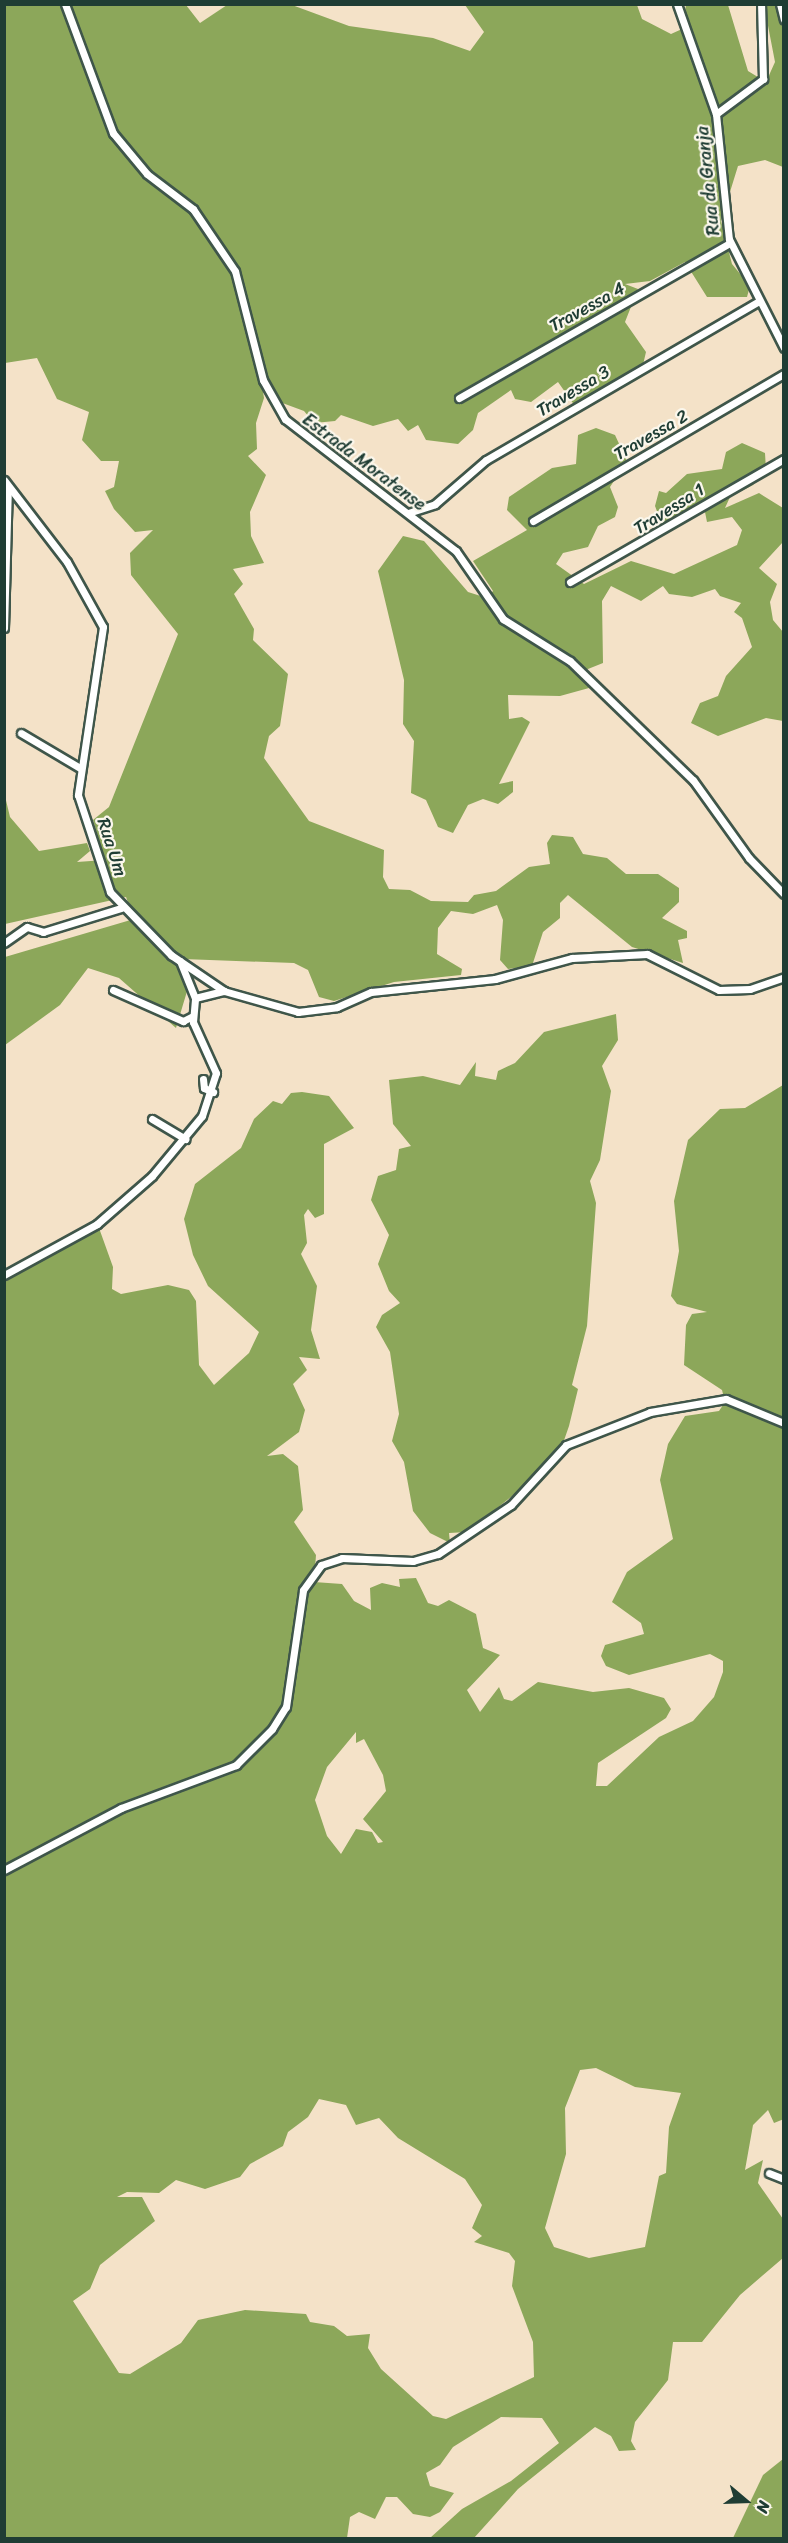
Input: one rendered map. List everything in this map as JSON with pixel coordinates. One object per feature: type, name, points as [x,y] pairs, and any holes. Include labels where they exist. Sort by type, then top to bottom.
[{"type":"street","name":"Estrada Moratense","points":[[65,4],[113,133],[147,174],[193,209],[235,271],[275,406],[310,443],[366,478],[456,551],[503,619],[570,661],[693,780],[749,858],[783,894]]},
{"type":"street","name":"Rua da Granja","points":[[677,4],[716,114],[730,243],[783,348]]},
{"type":"street","points":[[716,114],[763,79],[761,4]]},
{"type":"street","points":[[780,4],[783,20]]},
{"type":"street","name":"Travessa 4","points":[[459,398],[730,243]]},
{"type":"street","name":"Travessa 3","points":[[408,513],[435,504],[486,460],[759,301]]},
{"type":"street","name":"Travessa 2","points":[[533,521],[783,374]]},
{"type":"street","name":"Travessa 1","points":[[570,582],[783,459]]},
{"type":"street","points":[[4,628],[6,484]]},
{"type":"street","name":"Rua Um","points":[[6,484],[67,562],[103,627],[80,768],[78,795],[110,892],[121,908],[171,955],[224,991]]},
{"type":"street","points":[[21,733],[80,768]]},
{"type":"street","points":[[4,943],[27,927],[43,932],[121,908]]},
{"type":"street","points":[[195,998],[224,991],[298,1012],[337,1007],[370,992],[495,978],[572,958],[647,954],[719,990],[750,989],[783,977]]},
{"type":"street","points":[[4,1275],[86,1233],[152,1176],[185,1139],[213,1092],[214,1060],[194,1016],[195,998],[180,961]]},
{"type":"street","points":[[113,990],[183,1021],[194,1016]]},
{"type":"street","points":[[203,1079],[204,1088],[213,1092]]},
{"type":"street","points":[[152,1119],[185,1139]]},
{"type":"street","points":[[4,1870],[121,1808],[236,1765],[272,1729],[286,1707],[303,1590],[321,1565],[342,1558],[413,1562],[438,1554],[511,1505],[566,1445],[650,1412],[726,1399],[783,1423]]},
{"type":"street","points":[[769,2173],[783,2179]]},
{"type":"green space","points":[[5,5],[186,5],[200,23],[227,5],[292,5],[349,26],[433,38],[470,51],[484,32],[465,5],[637,5],[642,19],[671,34],[682,29],[686,5],[728,5],[748,71],[766,82],[775,62],[764,5],[783,5],[783,167],[765,160],[738,166],[721,221],[732,264],[750,286],[747,297],[707,297],[685,262],[650,281],[625,284],[638,289],[625,322],[646,352],[642,369],[616,391],[575,406],[558,382],[531,402],[515,399],[511,390],[478,413],[473,430],[458,444],[426,440],[418,425],[408,431],[398,419],[373,426],[341,415],[335,421],[314,423],[304,411],[277,401],[260,372],[264,398],[256,423],[257,449],[248,456],[266,475],[250,512],[251,536],[264,563],[233,569],[243,584],[234,594],[254,629],[253,640],[288,674],[280,726],[269,736],[264,758],[309,821],[384,850],[383,877],[389,889],[410,890],[431,901],[468,902],[474,895],[496,891],[529,867],[550,864],[547,843],[552,835],[573,837],[583,854],[607,858],[626,874],[658,874],[679,888],[679,902],[662,918],[687,931],[687,938],[678,940],[683,963],[632,947],[568,895],[560,903],[560,918],[543,932],[532,966],[508,969],[500,960],[503,920],[497,905],[473,914],[451,911],[438,928],[437,954],[462,969],[461,975],[394,982],[334,1001],[319,997],[308,970],[294,963],[183,959],[188,988],[176,1028],[119,978],[88,968],[60,1005],[5,1045],[5,957],[134,919],[126,897],[5,924],[4,792],[10,817],[39,851],[87,843],[90,851],[77,862],[105,860],[93,820],[109,807],[178,634],[131,575],[130,553],[153,530],[135,532],[114,509],[105,491],[114,487],[119,461],[101,461],[82,440],[89,412],[57,399],[37,358],[5,363]]},
{"type":"green space","points":[[596,428],[615,435],[627,461],[610,487],[618,507],[615,517],[598,526],[588,547],[563,553],[556,564],[584,584],[631,561],[674,574],[737,545],[742,530],[732,517],[707,522],[705,512],[663,527],[655,506],[659,491],[666,493],[687,474],[722,469],[726,452],[742,443],[765,453],[766,470],[753,485],[730,497],[725,508],[759,493],[783,508],[783,542],[759,568],[777,584],[770,602],[773,620],[783,632],[783,721],[766,718],[718,736],[691,723],[700,703],[718,696],[726,676],[752,647],[742,618],[734,612],[741,603],[720,596],[715,589],[692,597],[669,594],[663,586],[641,601],[611,586],[602,601],[603,663],[583,671],[589,688],[560,696],[508,695],[509,719],[522,717],[530,722],[499,784],[513,781],[513,792],[498,804],[483,799],[468,805],[453,833],[438,827],[426,800],[411,793],[414,741],[403,724],[404,680],[378,571],[403,536],[424,541],[468,592],[487,598],[493,591],[473,561],[527,530],[507,510],[509,497],[552,468],[576,464],[578,435]]},
{"type":"green space","points":[[616,1014],[618,1040],[602,1066],[611,1091],[600,1160],[590,1181],[596,1203],[587,1326],[572,1385],[578,1389],[569,1426],[561,1449],[536,1477],[467,1532],[449,1533],[450,1543],[430,1533],[413,1511],[404,1462],[392,1441],[399,1414],[390,1352],[376,1327],[382,1315],[400,1303],[389,1291],[378,1264],[389,1235],[371,1200],[378,1176],[396,1170],[399,1149],[411,1146],[393,1124],[389,1080],[423,1076],[460,1085],[476,1062],[475,1076],[496,1080],[498,1071],[515,1063],[544,1032]]},
{"type":"green space","points":[[783,1085],[784,2119],[774,2123],[768,2110],[753,2125],[745,2170],[763,2160],[758,2183],[783,2219],[783,2258],[740,2295],[702,2342],[673,2342],[668,2380],[635,2422],[631,2441],[636,2450],[619,2451],[611,2436],[595,2427],[518,2489],[474,2538],[430,2538],[462,2509],[511,2481],[559,2443],[542,2418],[501,2417],[453,2447],[440,2465],[426,2473],[430,2486],[454,2493],[440,2512],[430,2517],[413,2514],[397,2497],[386,2497],[375,2519],[359,2512],[350,2517],[347,2538],[5,2538],[5,1282],[72,1237],[99,1228],[113,1267],[112,1289],[121,1294],[168,1285],[189,1290],[196,1301],[199,1365],[214,1385],[249,1353],[259,1332],[208,1286],[193,1255],[184,1219],[195,1184],[241,1148],[254,1119],[273,1101],[282,1104],[291,1093],[302,1092],[329,1096],[354,1128],[324,1144],[324,1214],[315,1218],[308,1209],[304,1215],[307,1243],[301,1254],[317,1286],[311,1330],[320,1359],[299,1357],[307,1370],[293,1384],[305,1410],[299,1432],[267,1456],[283,1454],[298,1466],[303,1510],[294,1522],[316,1555],[314,1582],[342,1584],[354,1601],[371,1610],[370,1588],[382,1583],[400,1587],[399,1579],[416,1578],[428,1603],[438,1606],[449,1600],[476,1614],[483,1648],[500,1655],[467,1690],[480,1712],[499,1687],[504,1699],[512,1701],[538,1682],[593,1692],[629,1688],[664,1698],[671,1709],[666,1718],[598,1763],[596,1786],[607,1786],[659,1737],[693,1721],[714,1697],[723,1672],[723,1661],[710,1654],[629,1675],[606,1666],[601,1656],[605,1645],[644,1634],[641,1623],[612,1602],[627,1572],[673,1539],[660,1480],[668,1444],[685,1416],[719,1411],[725,1402],[722,1390],[684,1365],[686,1325],[692,1314],[707,1312],[677,1304],[671,1296],[679,1251],[674,1201],[688,1140],[720,1109],[745,1108]],"holes":[[[356,1732],[356,1743],[364,1739],[383,1775],[386,1791],[363,1819],[383,1842],[378,1843],[372,1832],[356,1829],[341,1854],[327,1836],[315,1800],[327,1767]],[[596,2068],[635,2087],[681,2093],[669,2127],[666,2173],[659,2176],[645,2247],[589,2258],[554,2247],[545,2228],[566,2154],[565,2108],[580,2070]],[[319,2099],[346,2105],[356,2125],[379,2118],[398,2138],[465,2179],[482,2205],[472,2228],[482,2236],[474,2242],[509,2253],[515,2261],[512,2286],[533,2342],[534,2377],[446,2419],[433,2416],[381,2369],[368,2348],[370,2334],[347,2336],[334,2326],[310,2322],[306,2314],[245,2310],[198,2320],[181,2343],[130,2374],[119,2373],[73,2301],[90,2289],[100,2265],[155,2221],[142,2197],[117,2197],[127,2192],[159,2193],[176,2180],[205,2189],[240,2177],[250,2164],[283,2146],[288,2132],[308,2117]]]},
{"type":"green space","points":[[783,2459],[783,2538],[733,2538],[763,2475]]}]
